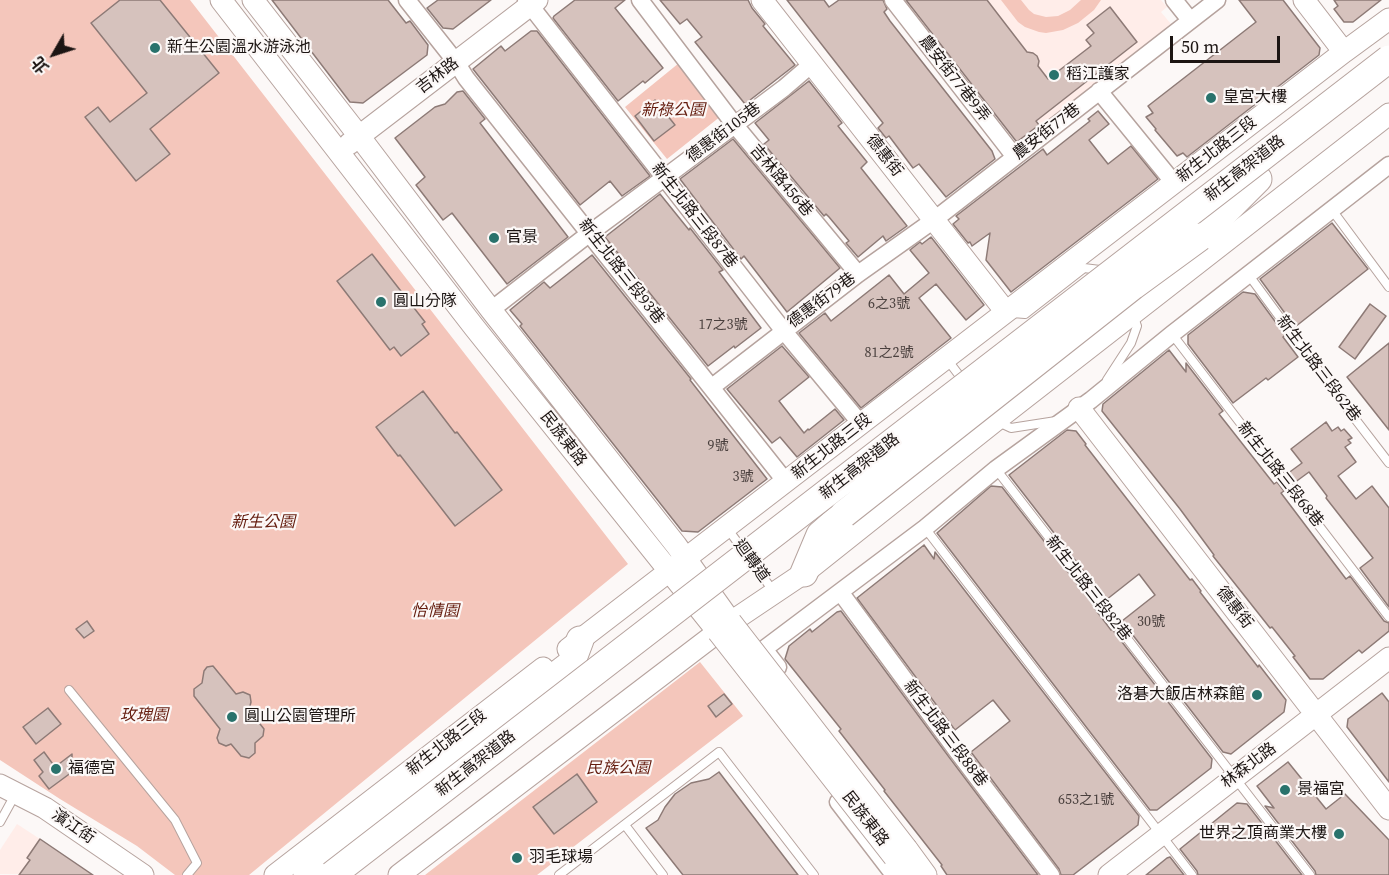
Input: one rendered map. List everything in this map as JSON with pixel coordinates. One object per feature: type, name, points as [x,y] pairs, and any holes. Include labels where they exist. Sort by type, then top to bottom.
[{"type":"highway","points":[[1330,103],[1389,43]]},
{"type":"highway","name":"新生高架道路","points":[[332,875],[1389,59]]},
{"type":"highway","name":"新生高架道路","points":[[358,875],[1258,179],[1389,75]]},
{"type":"highway","points":[[804,573],[820,536],[844,514],[1133,286],[1200,237],[1258,179]]},
{"type":"highway","points":[[307,875],[576,652]]},
{"type":"street","name":"民族東路","points":[[220,0],[474,327],[669,572],[724,627]]},
{"type":"street","name":"民族東路","points":[[253,0],[686,559],[724,627],[907,875]]},
{"type":"street","name":"新生北路三段93巷","points":[[407,0],[466,78],[786,482]]},
{"type":"street","name":"吉林路456巷","points":[[640,0],[734,124],[858,274]]},
{"type":"street","name":"德惠街","points":[[762,0],[1006,312]]},
{"type":"street","name":"農安街77巷9弄","points":[[893,0],[1015,157]]},
{"type":"street","points":[[1174,0],[1190,20]]},
{"type":"street","name":"農安街77巷","points":[[934,220],[1217,0]]},
{"type":"street","points":[[1304,0],[1344,52]]},
{"type":"street","name":"吉林路","points":[[339,152],[531,2]]},
{"type":"street","name":"新生北路三段87巷","points":[[531,2],[664,178],[783,330],[861,424]]},
{"type":"street","name":"新生北路三段","points":[[275,875],[576,652],[669,572],[726,527],[1344,52],[1389,20]]},
{"type":"street","name":"德惠街105巷","points":[[491,310],[590,232],[784,88],[812,64]]},
{"type":"street","points":[[1099,91],[1174,183]]},
{"type":"street","points":[[399,875],[724,627],[804,573],[1389,114]]},
{"type":"street","points":[[937,875],[764,650],[925,528],[996,469],[1099,393],[1389,165]]},
{"type":"street","name":"德惠街79巷","points":[[712,387],[783,330],[934,220]]},
{"type":"street","name":"德惠街","points":[[1070,414],[1316,715],[1389,809]]},
{"type":"street","name":"新生北路三段88巷","points":[[840,593],[1051,875]]},
{"type":"street","name":"林森北路","points":[[1109,875],[1389,658]]},
{"type":"street","points":[[736,670],[898,860]]},
{"type":"street","name":"濱江街","points":[[8,789],[45,808],[143,875]]},
{"type":"street","name":"民族東路","points":[[898,860],[926,875]]},
{"type":"lane","points":[[1332,210],[1389,287]]},
{"type":"lane","points":[[1006,312],[1025,314],[1084,268],[1100,270],[1133,315],[1137,326],[1131,343],[1099,393]]},
{"type":"lane","name":"新生北路三段62巷","points":[[1248,274],[1389,463]]},
{"type":"lane","name":"新生北路三段68巷","points":[[1172,334],[1389,617]]},
{"type":"lane","points":[[946,358],[995,421],[1011,428],[1070,414]]},
{"type":"lane","name":"新生北路三段82巷","points":[[996,469],[1310,875]]},
{"type":"lane","name":"迴轉道","points":[[726,527],[775,594]]},
{"type":"lane","points":[[925,528],[1192,875]]},
{"type":"lane","points":[[69,690],[175,820],[197,863],[187,875]]},
{"type":"lane","points":[[559,875],[719,752],[814,875]]},
{"type":"lane","points":[[0,822],[8,789]]},
{"type":"lane","points":[[625,825],[663,875]]},
{"type":"shaded area","name":"稻江護家","points":[[943,0],[1161,0],[1167,7],[1161,12],[1171,24],[1042,126]]},
{"type":"shaded area","points":[[17,824],[93,875],[0,874],[0,850]]},
{"type":"green space","name":"新生公園","points":[[0,0],[190,0],[628,564],[249,875],[175,875],[137,846],[0,760]]},
{"type":"green space","points":[[1001,0],[1021,0],[1034,14],[1046,17],[1058,16],[1070,10],[1081,0],[1101,0],[1094,10],[1078,23],[1063,30],[1046,33],[1025,27],[1018,22]]},
{"type":"green space","name":"新祿公園","points":[[679,63],[721,116],[667,159],[625,107]]},
{"type":"green space","name":"民族公園","points":[[700,662],[743,716],[537,875],[425,875]]},
{"type":"building","name":"新生公園溫水游泳池","points":[[120,0],[160,0],[219,73],[150,129],[170,154],[136,181],[85,117],[98,107],[110,122],[147,93],[91,23]]},
{"type":"building","points":[[272,0],[388,0],[406,23],[410,21],[428,45],[427,55],[363,103],[350,102]]},
{"type":"building","points":[[438,0],[491,0],[453,29],[443,28],[427,8]]},
{"type":"building","points":[[575,0],[625,0],[615,8],[663,68],[618,101],[553,18]]},
{"type":"building","points":[[660,0],[748,0],[765,24],[763,26],[795,65],[745,104],[695,42],[702,37],[687,19],[680,24]]},
{"type":"building","points":[[787,0],[824,0],[829,7],[839,0],[883,0],[887,9],[884,12],[890,21],[992,151],[995,159],[946,197],[919,164],[913,168],[889,136],[886,138],[878,128],[883,123]]},
{"type":"building","points":[[906,0],[987,0],[1027,52],[1037,56],[1038,66],[1048,79],[1091,46],[1086,40],[1094,33],[1087,25],[1110,7],[1137,42],[1036,121],[1039,125],[1016,141]]},
{"type":"building","name":"皇宮大樓","points":[[1239,0],[1283,0],[1320,48],[1319,55],[1187,157],[1183,153],[1177,156],[1146,117],[1153,113],[1148,106],[1256,22]]},
{"type":"building","points":[[1334,0],[1381,0],[1353,22],[1344,22],[1334,9],[1338,6]]},
{"type":"building","points":[[531,31],[537,31],[650,176],[622,196],[610,181],[580,205],[473,69],[501,46],[505,51]]},
{"type":"building","points":[[809,81],[842,123],[838,126],[867,162],[861,168],[907,226],[886,241],[883,236],[858,257],[846,243],[849,241],[826,214],[824,216],[764,144],[769,140],[755,123]]},
{"type":"building","points":[[463,91],[485,119],[480,123],[568,237],[507,284],[452,213],[443,220],[416,185],[425,177],[395,138],[435,107],[445,104],[457,92]]},
{"type":"building","points":[[655,100],[675,125],[654,141],[635,116]]},
{"type":"building","points":[[1098,111],[1109,124],[1089,140],[1108,164],[1131,146],[1158,179],[1011,292],[986,260],[990,233],[972,246],[953,224],[959,219],[956,216],[1043,149],[1047,155],[1090,121],[1088,119]]},
{"type":"building","points":[[733,139],[840,268],[787,312],[744,256],[741,259],[680,179]]},
{"type":"building","points":[[660,194],[723,270],[719,272],[761,328],[708,366],[605,237]]},
{"type":"building","points":[[1332,223],[1368,269],[1295,327],[1260,279]]},
{"type":"building","points":[[931,237],[984,305],[966,320],[936,284],[919,298],[951,338],[861,408],[799,333],[825,313],[831,321],[889,275],[904,294],[929,273],[910,250]]},
{"type":"building","name":"圓山分隊","points":[[372,254],[425,322],[422,324],[429,334],[401,356],[394,347],[390,350],[337,281]]},
{"type":"building","points":[[592,255],[767,479],[698,532],[682,531],[520,326],[522,324],[510,310],[544,282],[550,288]]},
{"type":"building","points":[[1243,292],[1255,294],[1298,357],[1233,403],[1188,344],[1188,335]]},
{"type":"building","points":[[1370,304],[1386,316],[1355,359],[1339,347]]},
{"type":"building","points":[[1389,343],[1389,430],[1347,377]]},
{"type":"building","points":[[782,346],[809,377],[779,401],[804,433],[835,409],[844,420],[797,457],[780,437],[772,443],[727,389]]},
{"type":"building","points":[[1169,350],[1186,372],[1186,363],[1223,411],[1219,414],[1274,484],[1277,482],[1284,491],[1281,493],[1346,579],[1350,576],[1384,621],[1389,623],[1389,631],[1362,653],[1359,650],[1323,679],[1310,679],[1293,657],[1295,656],[1213,556],[1180,509],[1102,411],[1103,404]]},
{"type":"building","points":[[423,391],[502,490],[455,526],[376,427]]},
{"type":"building","points":[[1326,422],[1332,431],[1338,427],[1341,431],[1344,429],[1352,438],[1348,440],[1351,443],[1345,447],[1356,462],[1338,476],[1356,499],[1372,486],[1389,508],[1389,607],[1360,568],[1373,558],[1326,498],[1327,496],[1309,472],[1294,483],[1287,474],[1302,463],[1291,449]]},
{"type":"building","points":[[1067,430],[1076,431],[1190,580],[1192,579],[1258,667],[1259,665],[1286,700],[1284,712],[1231,754],[1223,752],[1122,621],[1155,595],[1139,574],[1106,600],[1009,475]]},
{"type":"building","points":[[991,486],[1002,487],[1212,759],[1211,768],[1157,810],[1150,810],[937,533]]},
{"type":"building","points":[[924,545],[934,559],[935,552],[1139,816],[1138,825],[1073,875],[1061,875],[1059,869],[971,752],[1010,721],[993,700],[955,730],[857,598]]},
{"type":"building","points":[[841,611],[1038,875],[947,875],[942,865],[839,731],[841,729],[785,659],[789,646],[810,629],[812,632]]},
{"type":"building","points":[[87,621],[94,631],[84,638],[76,629]]},
{"type":"building","name":"圓山公園管理所","points":[[213,666],[236,694],[243,692],[250,695],[249,710],[264,729],[263,736],[255,743],[255,753],[249,758],[241,756],[231,744],[226,746],[219,743],[217,738],[220,729],[194,696],[194,689],[202,683],[204,671],[207,667]]},
{"type":"building","points":[[1382,693],[1389,702],[1389,782],[1347,727],[1348,719]]},
{"type":"building","points":[[724,694],[732,704],[716,717],[708,706]]},
{"type":"building","points":[[48,708],[61,724],[36,744],[23,727]]},
{"type":"building","name":"福德宮","points":[[44,752],[55,767],[72,754],[72,772],[49,789],[39,776],[43,772],[34,760]]},
{"type":"building","name":"世界之頂商業大樓","points":[[1288,762],[1326,809],[1345,794],[1389,840],[1389,875],[1316,875],[1265,806],[1274,808],[1257,786]]},
{"type":"building","points":[[719,772],[798,875],[683,875],[646,828],[658,820],[675,794],[691,783],[709,779]]},
{"type":"building","points":[[577,774],[597,802],[554,834],[533,807]]},
{"type":"building","points":[[1237,803],[1247,804],[1302,875],[1198,875],[1180,849]]},
{"type":"building","points":[[40,839],[93,875],[19,875],[30,860],[27,858]]},
{"type":"building","points":[[1170,857],[1184,875],[1146,875],[1167,858]]},
{"type":"place","name":"新生公園溫水游泳池","points":[[155,48]]},
{"type":"place","name":"稻江護家","points":[[1054,75]]},
{"type":"place","name":"皇宮大樓","points":[[1211,98]]},
{"type":"place","name":"官景","points":[[494,238]]},
{"type":"place","name":"圓山分隊","points":[[381,302]]},
{"type":"place","name":"洛碁大飯店林森館","points":[[1257,695]]},
{"type":"place","name":"圓山公園管理所","points":[[232,717]]},
{"type":"place","name":"福德宮","points":[[56,769]]},
{"type":"place","name":"景福宮","points":[[1285,790]]},
{"type":"place","name":"世界之頂商業大樓","points":[[1339,834]]},
{"type":"place","name":"羽毛球場","points":[[517,858]]},
{"type":"park label","name":"怡情園","points":[[435,612]]},
{"type":"park label","name":"玫瑰園","points":[[144,716]]}]
